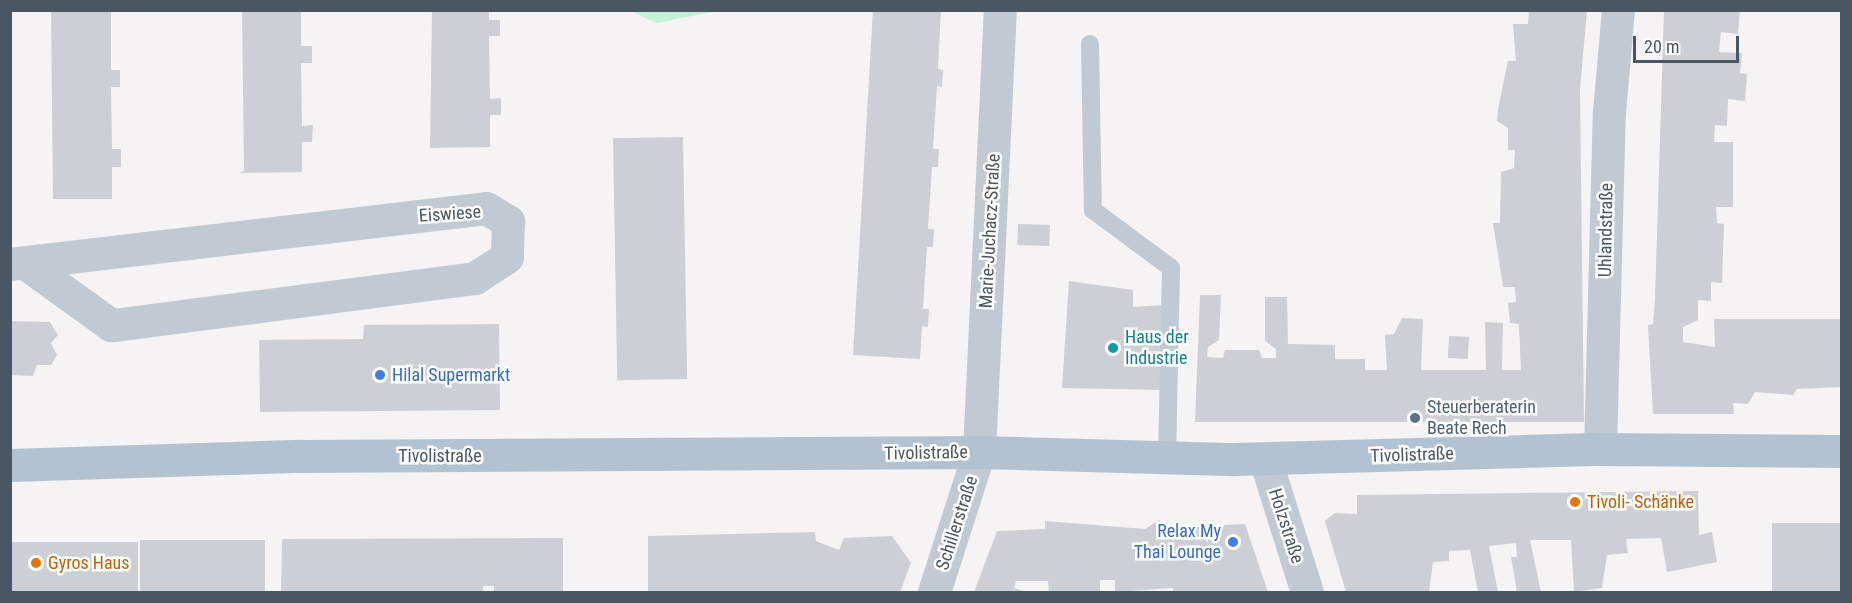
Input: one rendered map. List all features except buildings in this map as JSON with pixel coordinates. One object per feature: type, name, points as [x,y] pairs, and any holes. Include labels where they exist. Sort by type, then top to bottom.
[{"type":"main road","name":"Tivolistraße","points":[[10,465],[302,456],[979,452],[1265,459],[1600,449],[1842,451]]},
{"type":"street","name":"Marie-Juchacz-Straße","points":[[979,452],[1000,10]]},
{"type":"street","name":"Uhlandstraße","points":[[1600,449],[1609,112],[1618,10]]},
{"type":"street","name":"Eiswiese","points":[[486,208],[508,221],[507,257],[475,278],[111,325],[18,264],[486,208]]},
{"type":"street","name":"Schillerstraße","points":[[934,592],[979,452]]},
{"type":"street","name":"Holzstraße","points":[[1265,459],[1308,592]]},
{"type":"lane","points":[[1090,44],[1093,210],[1172,268],[1167,458]]},
{"type":"green space","points":[[631,10],[722,10],[657,23],[631,11]]},
{"type":"place","name":"Haus der Industrie","points":[[1113,348]]},
{"type":"place","name":"Hilal Supermarkt","points":[[380,375]]},
{"type":"place","name":"Steuerberaterin Beate Rech","points":[[1415,418]]},
{"type":"place","name":"Tivoli- Schänke","points":[[1575,502]]},
{"type":"place","name":"Relax My Thai Lounge","points":[[1233,542]]},
{"type":"place","name":"Gyros Haus","points":[[36,563]]}]
